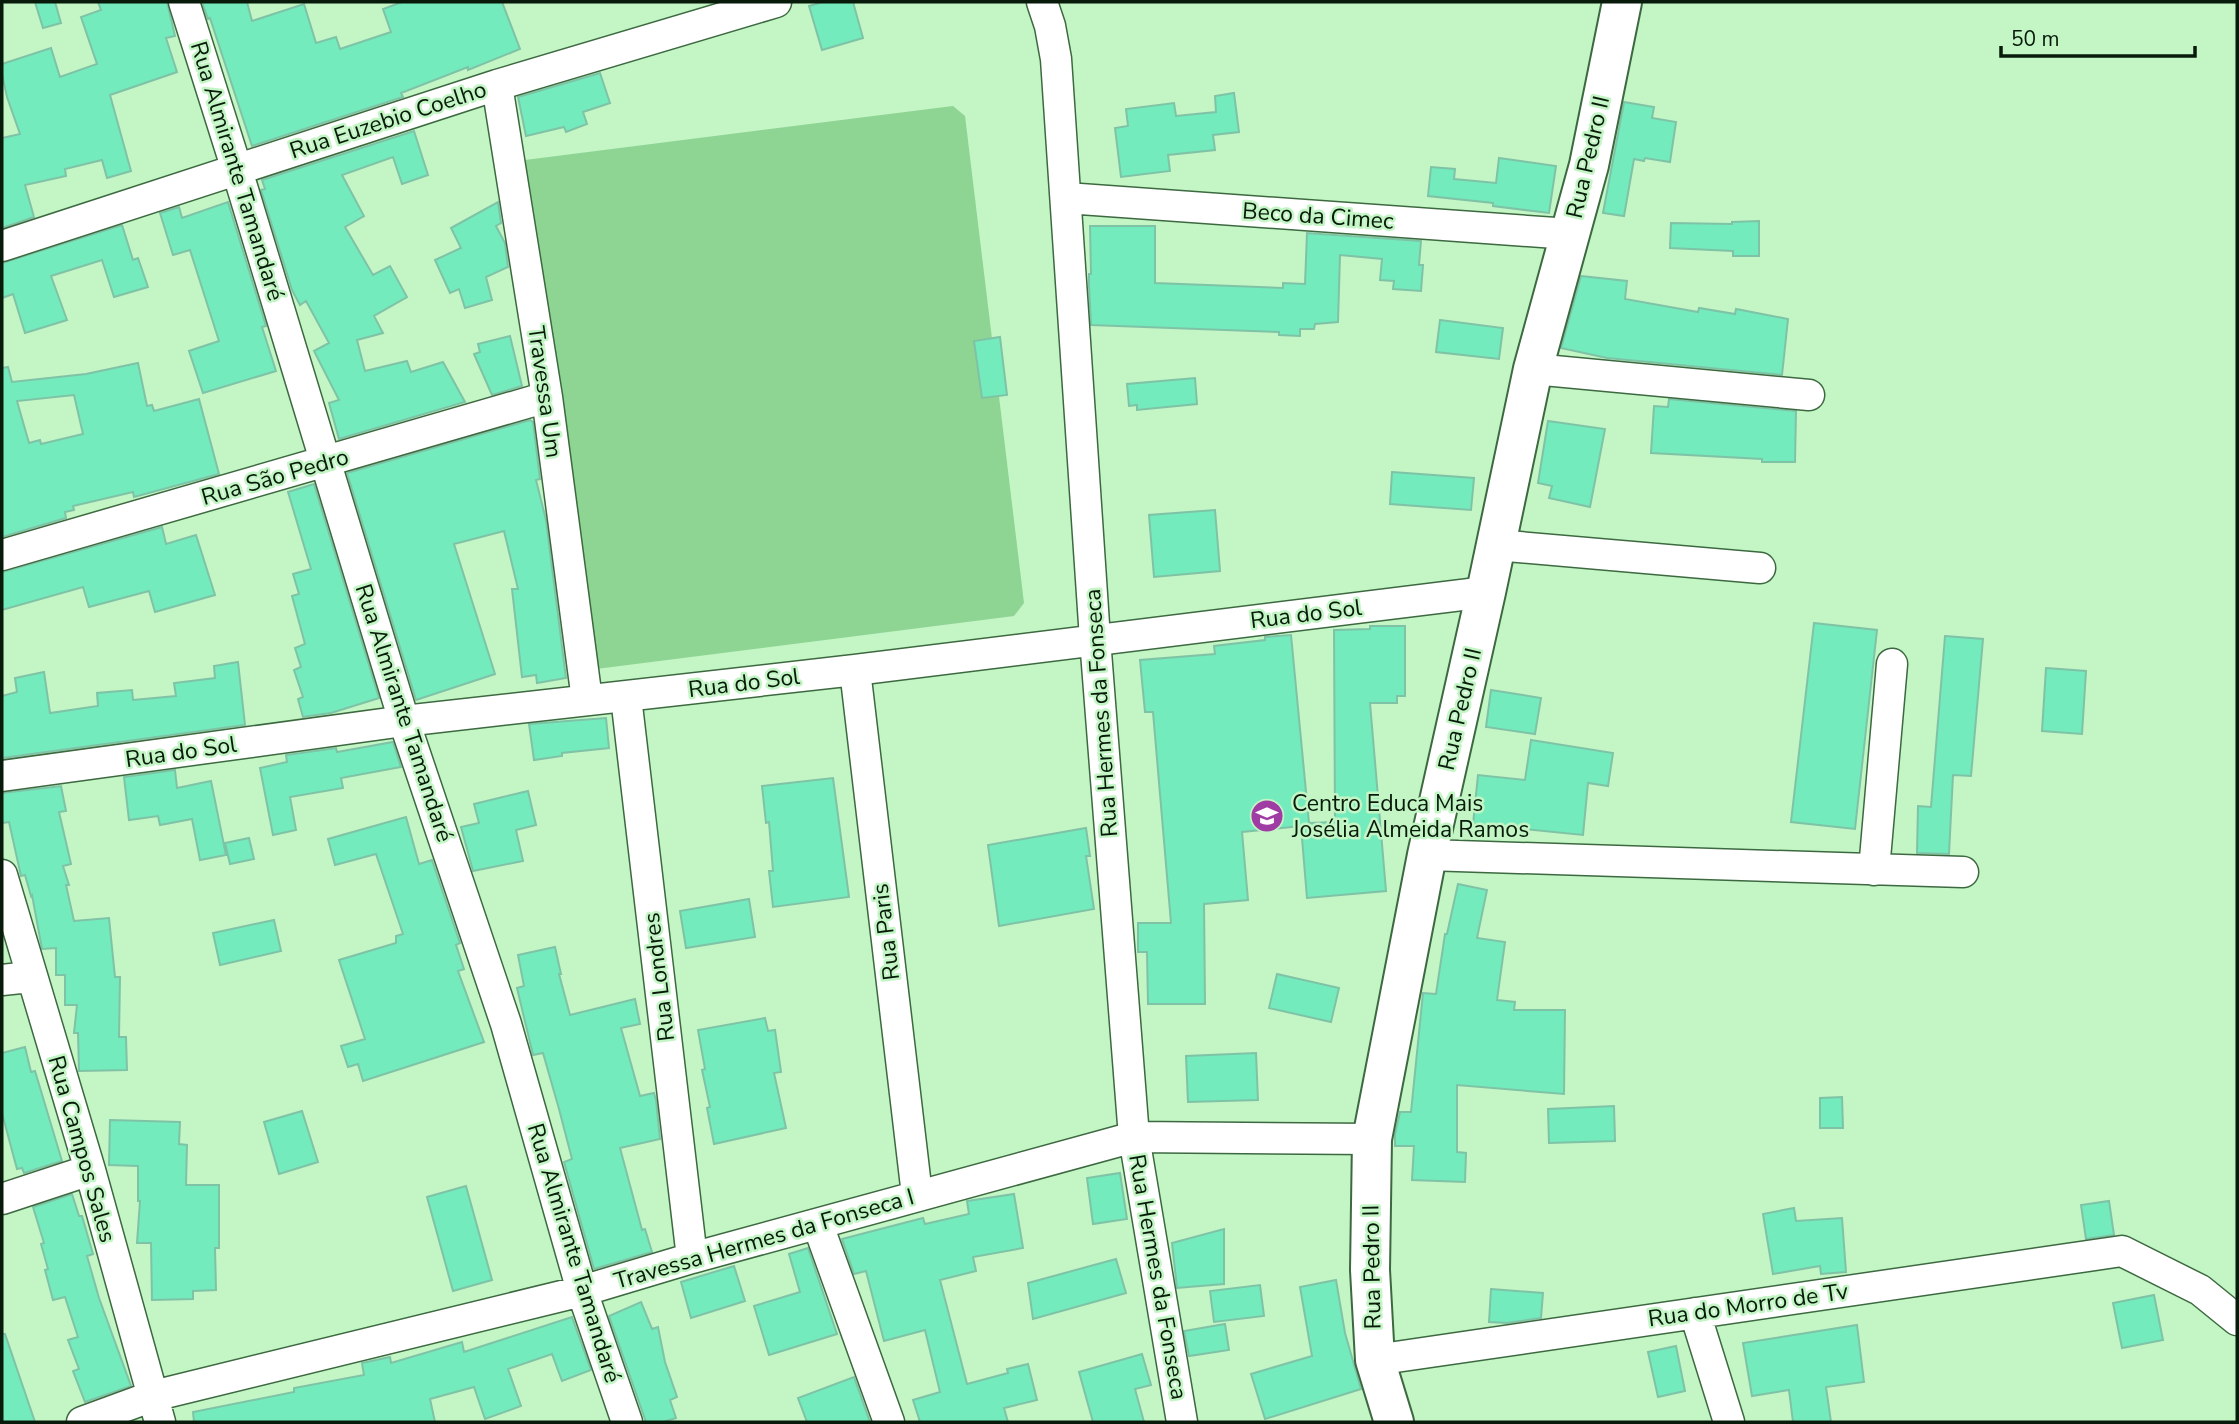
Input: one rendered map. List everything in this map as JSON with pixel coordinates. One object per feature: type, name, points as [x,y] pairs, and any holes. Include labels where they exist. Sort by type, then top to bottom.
[{"type":"street","name":"Rua Almirante Tamandaré","points":[[184,2],[404,721],[506,1024],[582,1291],[627,1422]]},
{"type":"street","name":"Rua Euzebio Coelho","points":[[2,246],[497,85],[776,2]]},
{"type":"street","name":"Rua Hermes da Fonseca","points":[[1042,2],[1056,59],[1095,639],[1134,1136],[1182,1422]]},
{"type":"street","name":"Rua Pedro II","points":[[1394,1422],[1374,1360],[1370,1270],[1372,1139],[1427,855],[1533,369],[1589,165],[1622,2]]},
{"type":"street","name":"Travessa Um","points":[[497,85],[547,397],[587,700]]},
{"type":"street","name":"Beco da Cimec","points":[[1066,198],[1570,234]]},
{"type":"street","points":[[1533,369],[1809,395]]},
{"type":"street","name":"Rua São Pedro","points":[[2,555],[547,397]]},
{"type":"street","points":[[1496,545],[1759,568]]},
{"type":"street","name":"Rua do Sol","points":[[2,776],[404,721],[855,670],[1486,592]]},
{"type":"street","points":[[1874,870],[1892,664]]},
{"type":"street","name":"Rua Paris","points":[[855,670],[917,1195]]},
{"type":"street","name":"Rua Londres","points":[[626,697],[692,1258]]},
{"type":"street","points":[[1427,855],[1963,872]]},
{"type":"street","name":"Rua Campos Sales","points":[[2,876],[16,979],[90,1170],[157,1409]]},
{"type":"street","name":"Travessa Hermes da Fonseca I","points":[[82,1422],[157,1409],[1134,1136],[1372,1139]]},
{"type":"street","points":[[2,1199],[90,1170]]},
{"type":"street","points":[[818,1224],[889,1422]]},
{"type":"street","name":"Rua do Morro de Tv","points":[[1374,1360],[2122,1251],[2200,1290],[2237,1320]]},
{"type":"street","points":[[1695,1313],[1729,1422]]},
{"type":"green space","points":[[953,106],[965,116],[1024,603],[1014,616],[596,669],[525,160]]},
{"type":"building","points":[[35,2],[55,2],[61,23],[43,28]]},
{"type":"building","points":[[98,2],[167,2],[175,36],[166,38],[177,72],[110,95],[131,171],[107,178],[102,160],[65,169],[66,176],[25,185],[34,217],[2,228],[2,138],[20,134],[7,97],[2,64],[51,48],[60,77],[97,64],[81,17],[101,10]]},
{"type":"building","points":[[202,2],[247,2],[252,21],[304,4],[316,43],[336,37],[340,49],[391,32],[383,9],[402,2],[502,2],[520,49],[401,93],[403,97],[252,146],[210,18],[208,19]]},
{"type":"building","points":[[823,2],[853,2],[863,38],[822,50],[809,6]]},
{"type":"building","points":[[600,73],[610,103],[583,112],[587,124],[566,132],[564,127],[526,136],[518,97]]},
{"type":"building","points":[[1234,93],[1239,132],[1213,135],[1215,150],[1168,155],[1170,171],[1121,177],[1115,128],[1128,126],[1126,109],[1174,103],[1176,116],[1216,112],[1215,96]]},
{"type":"building","points":[[1624,102],[1654,107],[1652,118],[1676,122],[1670,162],[1634,159],[1624,216],[1603,213]]},
{"type":"building","points":[[414,131],[428,175],[402,184],[393,157],[342,175],[364,216],[345,227],[373,275],[390,266],[407,297],[374,316],[383,333],[357,340],[365,371],[407,361],[411,372],[443,362],[465,402],[339,439],[329,403],[339,400],[314,351],[329,343],[306,301],[300,305],[292,290],[261,190],[265,189],[262,180]]},
{"type":"building","points":[[1499,158],[1556,166],[1549,213],[1493,206],[1493,203],[1428,196],[1431,167],[1455,169],[1454,179],[1496,183]]},
{"type":"building","points":[[228,202],[266,326],[262,327],[276,371],[203,393],[189,351],[219,341],[190,250],[173,255],[160,213],[179,207],[182,218]]},
{"type":"building","points":[[498,202],[501,223],[496,226],[505,243],[508,267],[486,277],[492,300],[465,308],[459,289],[450,293],[435,260],[461,248],[451,228]]},
{"type":"building","points":[[1759,221],[1759,256],[1733,256],[1733,251],[1670,248],[1671,223],[1732,224]]},
{"type":"building","points":[[122,225],[133,260],[138,258],[148,287],[114,297],[102,260],[51,276],[67,320],[25,333],[13,294],[2,298],[2,263]]},
{"type":"building","points":[[1090,226],[1155,226],[1155,283],[1283,288],[1283,283],[1305,284],[1307,233],[1421,241],[1421,291],[1393,289],[1394,281],[1380,280],[1382,259],[1340,255],[1338,322],[1315,324],[1314,329],[1300,329],[1300,336],[1279,335],[1279,332],[1091,325]]},
{"type":"building","points":[[1581,276],[1627,281],[1625,299],[1698,312],[1699,308],[1735,314],[1736,309],[1788,319],[1782,375],[1607,358],[1561,348]]},
{"type":"building","points":[[1440,320],[1503,328],[1499,359],[1436,352]]},
{"type":"building","points":[[510,336],[522,386],[492,395],[474,354],[480,352],[478,344]]},
{"type":"building","points":[[1000,337],[1007,395],[982,398],[974,341]]},
{"type":"building","points":[[138,363],[147,406],[152,405],[154,411],[199,399],[219,474],[134,497],[133,492],[73,506],[74,510],[65,512],[66,518],[2,537],[2,368],[8,367],[12,382],[86,374]],"holes":[[[74,395],[83,434],[41,444],[40,440],[29,443],[17,401]]]},
{"type":"building","points":[[1195,378],[1197,404],[1137,410],[1137,405],[1129,406],[1127,384]]},
{"type":"building","points":[[1669,399],[1796,411],[1795,462],[1651,453],[1654,406],[1668,407]]},
{"type":"building","points":[[530,420],[533,422],[540,479],[536,480],[546,520],[566,678],[537,683],[536,675],[522,677],[512,589],[518,589],[504,531],[454,544],[495,674],[416,700],[347,473]]},
{"type":"building","points":[[1548,421],[1605,429],[1590,507],[1549,498],[1552,486],[1538,483]]},
{"type":"building","points":[[1392,472],[1474,478],[1471,510],[1390,504]]},
{"type":"building","points":[[314,484],[379,698],[331,713],[303,717],[298,699],[303,697],[294,670],[301,667],[295,648],[305,644],[292,596],[299,594],[293,574],[311,569],[288,492]]},
{"type":"building","points":[[1215,510],[1220,571],[1154,577],[1149,515]]},
{"type":"building","points":[[162,527],[166,544],[196,535],[215,595],[155,612],[149,591],[89,607],[83,587],[2,610],[2,572]]},
{"type":"building","points":[[1814,623],[1877,630],[1855,829],[1791,822]]},
{"type":"building","points":[[1370,626],[1405,626],[1405,696],[1397,696],[1397,703],[1370,703],[1386,891],[1307,898],[1301,826],[1242,832],[1248,900],[1204,904],[1205,1004],[1148,1004],[1147,952],[1138,952],[1138,923],[1171,923],[1153,712],[1145,712],[1140,660],[1215,654],[1214,646],[1291,635],[1309,823],[1335,822],[1334,630],[1370,629]]},
{"type":"building","points":[[1945,636],[1983,639],[1971,776],[1953,775],[1949,854],[1917,853],[1918,806],[1931,807]]},
{"type":"building","points":[[238,662],[245,725],[2,758],[2,696],[17,692],[15,678],[44,672],[50,713],[98,706],[97,693],[132,690],[133,700],[176,696],[174,683],[215,678],[214,666]]},
{"type":"building","points":[[2046,668],[2086,671],[2082,734],[2042,731]]},
{"type":"building","points":[[1491,690],[1541,698],[1535,734],[1486,727]]},
{"type":"building","points":[[606,718],[609,748],[562,753],[562,756],[534,760],[529,724]]},
{"type":"building","points":[[1531,740],[1613,753],[1608,786],[1588,783],[1583,835],[1473,824],[1478,775],[1525,780]]},
{"type":"building","points":[[393,742],[401,767],[341,778],[343,788],[290,797],[296,830],[273,835],[260,768],[287,762],[286,755],[336,748],[337,752]]},
{"type":"building","points":[[175,770],[177,788],[211,781],[226,855],[200,860],[192,819],[160,825],[158,816],[129,820],[124,777]]},
{"type":"building","points":[[833,778],[849,897],[773,907],[769,871],[773,871],[769,822],[766,823],[762,786]]},
{"type":"building","points":[[61,786],[66,811],[59,812],[71,864],[63,866],[69,885],[66,885],[74,921],[109,918],[115,977],[120,977],[119,1037],[126,1037],[127,1070],[79,1071],[78,1033],[74,1033],[77,1005],[65,1005],[65,975],[56,975],[56,948],[42,949],[32,895],[25,875],[21,876],[9,822],[2,823],[2,793]]},
{"type":"building","points":[[528,791],[536,825],[516,830],[523,861],[473,871],[461,827],[479,823],[474,804]]},
{"type":"building","points":[[406,817],[419,864],[432,860],[460,943],[456,945],[464,969],[458,971],[484,1042],[363,1081],[358,1064],[348,1067],[341,1046],[365,1039],[339,960],[396,943],[396,936],[403,934],[376,854],[335,865],[328,839]]},
{"type":"building","points":[[1086,828],[1090,856],[1086,856],[1094,909],[999,926],[988,845]]},
{"type":"building","points":[[249,838],[254,859],[230,864],[225,843]]},
{"type":"building","points":[[1458,884],[1487,890],[1477,938],[1505,942],[1497,1000],[1515,1002],[1514,1010],[1565,1010],[1564,1094],[1457,1085],[1457,1152],[1466,1153],[1465,1182],[1412,1180],[1414,1146],[1395,1146],[1395,1134],[1400,1112],[1411,1112],[1423,993],[1436,994],[1445,934]]},
{"type":"building","points":[[749,899],[755,937],[686,948],[680,911]]},
{"type":"building","points":[[274,920],[281,951],[220,965],[213,933]]},
{"type":"building","points":[[555,947],[570,1015],[635,999],[640,1024],[621,1028],[640,1096],[654,1093],[656,1100],[660,1139],[620,1148],[642,1230],[645,1229],[652,1252],[594,1269],[564,1162],[572,1159],[559,1109],[543,1053],[533,1055],[517,988],[524,986],[518,955]]},
{"type":"building","points":[[1277,974],[1339,988],[1331,1022],[1269,1008]]},
{"type":"building","points":[[765,1018],[768,1031],[775,1030],[781,1072],[774,1073],[786,1128],[714,1144],[698,1030]]},
{"type":"building","points":[[25,1047],[31,1072],[35,1071],[62,1161],[24,1173],[22,1168],[17,1169],[2,1113],[2,1053]]},
{"type":"building","points":[[1256,1053],[1258,1100],[1188,1102],[1186,1056]]},
{"type":"building","points":[[1842,1097],[1843,1128],[1820,1128],[1820,1098]]},
{"type":"building","points":[[1614,1106],[1615,1141],[1549,1143],[1548,1109]]},
{"type":"building","points":[[302,1111],[318,1162],[279,1174],[264,1122]]},
{"type":"building","points":[[110,1120],[180,1122],[179,1144],[187,1145],[186,1185],[219,1185],[219,1248],[215,1248],[216,1290],[193,1291],[193,1299],[152,1300],[151,1243],[137,1243],[140,1201],[138,1166],[109,1165]]},
{"type":"building","points":[[1120,1173],[1127,1219],[1093,1224],[1087,1178]]},
{"type":"building","points":[[466,1186],[492,1280],[453,1291],[427,1197]]},
{"type":"building","points":[[72,1194],[79,1216],[82,1216],[93,1254],[87,1256],[99,1298],[131,1386],[85,1402],[73,1371],[79,1369],[68,1340],[78,1337],[65,1297],[53,1300],[45,1270],[48,1269],[41,1244],[44,1243],[33,1207]]},
{"type":"building","points":[[1014,1194],[1023,1248],[973,1257],[976,1271],[940,1280],[967,1384],[1008,1373],[1007,1369],[1028,1364],[1037,1400],[1004,1408],[1008,1422],[920,1422],[913,1400],[940,1392],[925,1330],[884,1341],[866,1271],[854,1274],[842,1239],[923,1218],[925,1224],[969,1214],[967,1201]]},
{"type":"building","points":[[2109,1201],[2114,1235],[2086,1239],[2081,1205]]},
{"type":"building","points":[[1794,1208],[1796,1221],[1842,1218],[1846,1272],[1821,1274],[1820,1266],[1773,1274],[1763,1214]]},
{"type":"building","points":[[1224,1229],[1224,1284],[1177,1288],[1172,1243]]},
{"type":"building","points":[[808,1248],[837,1334],[769,1355],[754,1306],[800,1292],[789,1254]]},
{"type":"building","points":[[1116,1259],[1126,1293],[1033,1319],[1028,1283]]},
{"type":"building","points":[[734,1266],[745,1301],[691,1318],[681,1282]]},
{"type":"building","points":[[1336,1280],[1345,1333],[1361,1389],[1265,1419],[1251,1374],[1312,1356],[1300,1287]]},
{"type":"building","points":[[1260,1285],[1264,1316],[1214,1322],[1210,1291]]},
{"type":"building","points":[[1491,1289],[1543,1293],[1541,1318],[1507,1323],[1489,1322]]},
{"type":"building","points":[[2154,1295],[2163,1340],[2122,1348],[2113,1303]]},
{"type":"building","points":[[641,1302],[652,1329],[658,1327],[665,1362],[677,1397],[670,1400],[676,1418],[663,1422],[646,1422],[609,1316]]},
{"type":"building","points":[[572,1317],[591,1370],[562,1381],[552,1354],[508,1369],[521,1406],[485,1419],[474,1387],[430,1399],[435,1422],[194,1422],[193,1412],[364,1375],[362,1363],[390,1357],[391,1363],[462,1342],[464,1352]]},
{"type":"building","points":[[1225,1324],[1229,1350],[1189,1356],[1184,1331]]},
{"type":"building","points":[[1857,1325],[1864,1382],[1826,1387],[1831,1422],[1793,1422],[1789,1390],[1752,1396],[1743,1343]]},
{"type":"building","points":[[2,1334],[5,1334],[35,1422],[2,1422]]},
{"type":"building","points":[[1676,1346],[1685,1391],[1658,1397],[1648,1352]]},
{"type":"building","points":[[1142,1354],[1151,1385],[1135,1389],[1144,1422],[1093,1422],[1079,1372]]},
{"type":"building","points":[[854,1377],[870,1422],[807,1422],[798,1398]]},
{"type":"place","name":"Centro Educa Mais Josélia Almeida Ramos","points":[[1267,816]]}]
